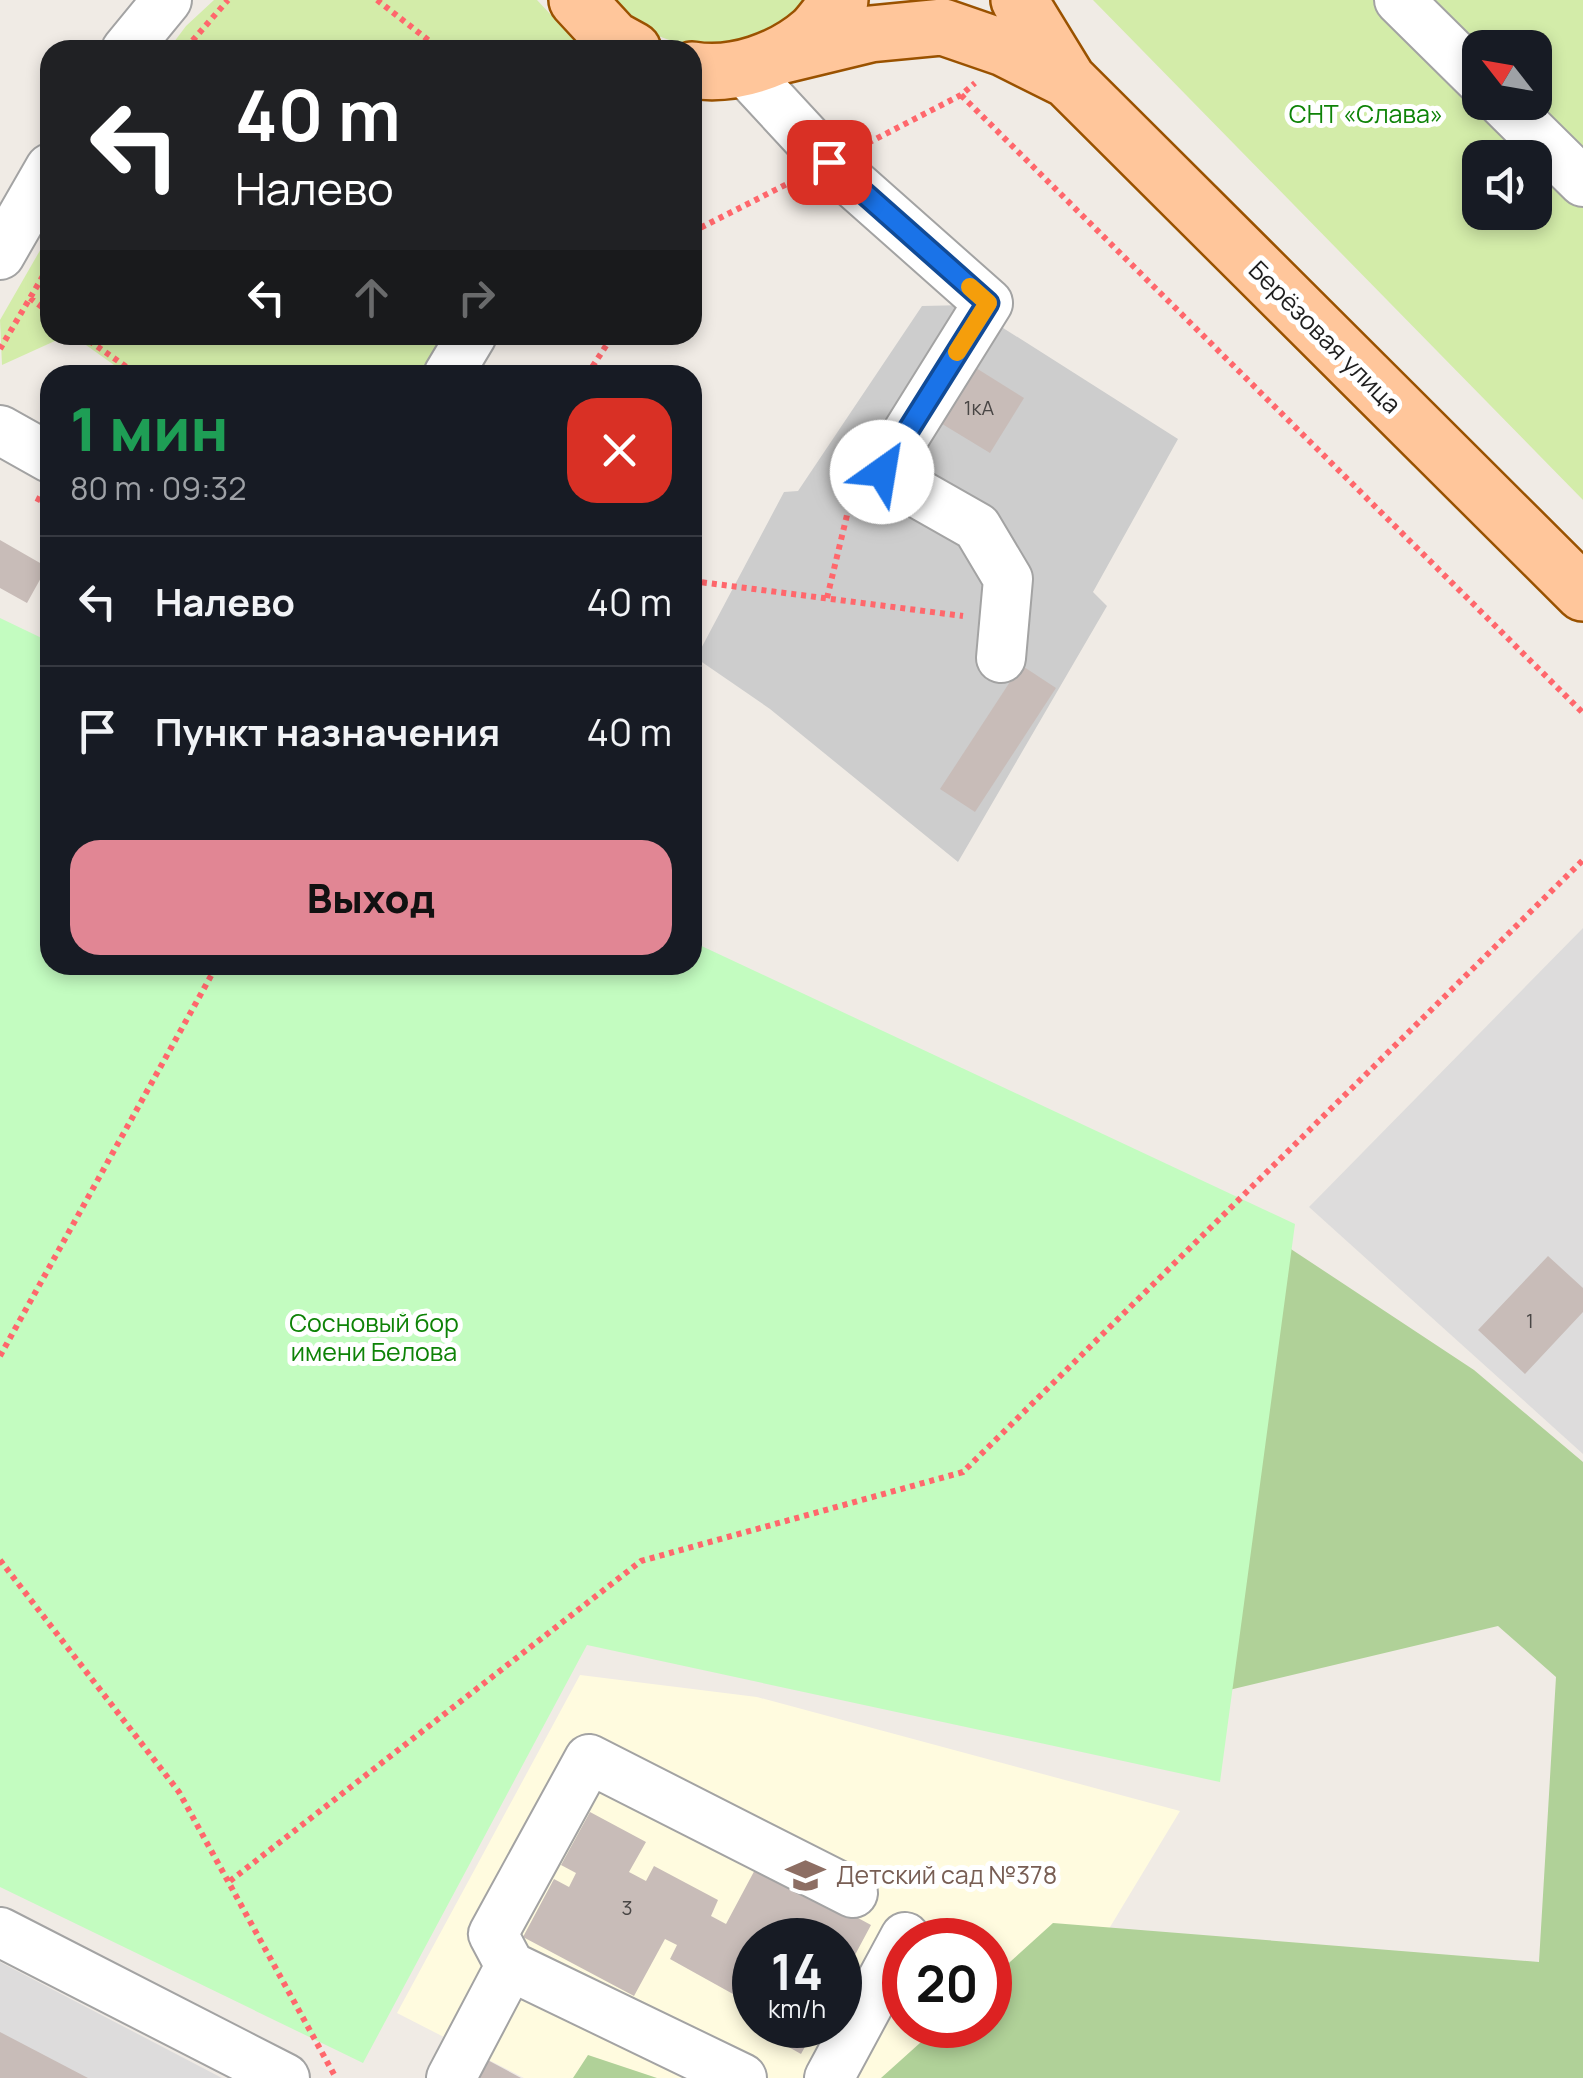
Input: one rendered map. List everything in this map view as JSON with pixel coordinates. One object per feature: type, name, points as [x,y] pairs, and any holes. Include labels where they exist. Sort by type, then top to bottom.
[{"type":"main road","points":[[577,0],[615,40]]},
{"type":"main road","points":[[722,70],[814,32],[840,0]]},
{"type":"main road","name":"Берёзовая улица","points":[[1019,0],[1068,80],[1583,593]]},
{"type":"main road","name":"Берёзовая улица","points":[[722,70],[870,34],[943,27],[1004,48],[1068,80]]},
{"type":"street","points":[[134,40],[167,0]]},
{"type":"street","points":[[1399,0],[1462,62]]},
{"type":"street","points":[[722,70],[988,303],[882,472],[977,527],[1008,579],[1003,640]]},
{"type":"street","points":[[1520,120],[1583,182]]},
{"type":"street","points":[[0,255],[40,185]]},
{"type":"street","points":[[0,430],[40,452]]},
{"type":"street","points":[[742,2078],[510,1966],[493,1934],[589,1759],[853,1893]]},
{"type":"street","points":[[0,1932],[285,2078]]},
{"type":"street","points":[[450,2078],[510,1966]]},
{"type":"street","points":[[829,2078],[882,1981]]},
{"type":"path","points":[[193,40],[228,0]]},
{"type":"path","points":[[377,0],[429,40]]},
{"type":"path","points":[[961,95],[1583,713]]},
{"type":"path","points":[[0,349],[40,281]]},
{"type":"path","points":[[30,298],[40,306]]},
{"type":"path","points":[[95,345],[124,365]]},
{"type":"path","points":[[828,598],[847,515],[882,472]]},
{"type":"path","points":[[702,582],[828,598],[1003,640]]},
{"type":"path","points":[[230,1880],[642,1560],[963,1472],[1583,860]]},
{"type":"path","points":[[0,1356],[212,975]]},
{"type":"path","points":[[0,1560],[179,1792],[336,2078]]},
{"type":"shaded area","points":[[967,305],[1178,439],[1093,592],[1107,606],[958,862],[770,709],[702,662],[702,647],[784,492],[798,491],[922,306]]},
{"type":"shaded area","points":[[1583,928],[1583,1454],[1309,1207]]},
{"type":"shaded area","name":"Детский сад №378","points":[[580,1675],[757,1697],[1180,1811],[1019,2078],[524,2078],[397,2013]]},
{"type":"shaded area","points":[[0,1962],[222,2078],[0,2078]]},
{"type":"green space","points":[[214,0],[537,0],[575,40],[176,40]]},
{"type":"green space","points":[[611,0],[810,0],[779,26],[721,45],[702,45],[702,40],[670,40],[634,21]]},
{"type":"green space","name":"СНТ «Слава»","points":[[1093,0],[1583,0],[1583,500]]},
{"type":"green space","points":[[40,250],[40,345],[46,345],[2,365],[0,320]]},
{"type":"green space","points":[[86,345],[442,345],[428,365],[114,365]]},
{"type":"green space","name":"Сосновый бор имени Белова","points":[[0,618],[40,637],[40,975],[702,975],[702,946],[1295,1224],[1220,1782],[587,1645],[363,2063],[0,1887]]},
{"type":"green space","name":"Сосновый бор имени Белова","points":[[40,638],[40,975],[702,975],[702,970],[1250,1222],[1474,1370],[1583,1462],[1583,2078],[881,2078],[914,2048],[1012,2048],[1012,1960],[1053,1923],[1539,1962],[1556,1677],[1498,1626],[1028,1738],[0,1417],[0,647]]},
{"type":"green space","points":[[588,2055],[657,2078],[573,2078]]},
{"type":"building","points":[[968,363],[1024,398],[990,453],[934,419]]},
{"type":"building","points":[[0,540],[40,563],[40,580],[27,603],[0,588]]},
{"type":"building","points":[[1021,665],[1056,688],[975,812],[940,789]]},
{"type":"building","points":[[1548,1256],[1583,1288],[1583,1312],[1525,1374],[1478,1330]]},
{"type":"building","points":[[590,1812],[646,1842],[629,1872],[646,1881],[654,1866],[718,1900],[711,1916],[726,1924],[758,1864],[858,1918],[732,1918],[732,1993],[670,1959],[677,1945],[665,1939],[634,1996],[523,1937],[554,1879],[569,1887],[576,1873],[561,1865]]},
{"type":"building","points":[[862,1920],[871,1925],[862,1942]]},
{"type":"building","points":[[0,2032],[88,2078],[0,2078]]},
{"type":"building","points":[[482,2057],[521,2078],[470,2078]]},
{"type":"slow traffic","points":[[957,352],[988,303],[970,287]]},
{"type":"place","name":"Детский сад №378","points":[[806,1875]]},
{"type":"route","points":[[829,162],[988,303],[882,472]]}]
